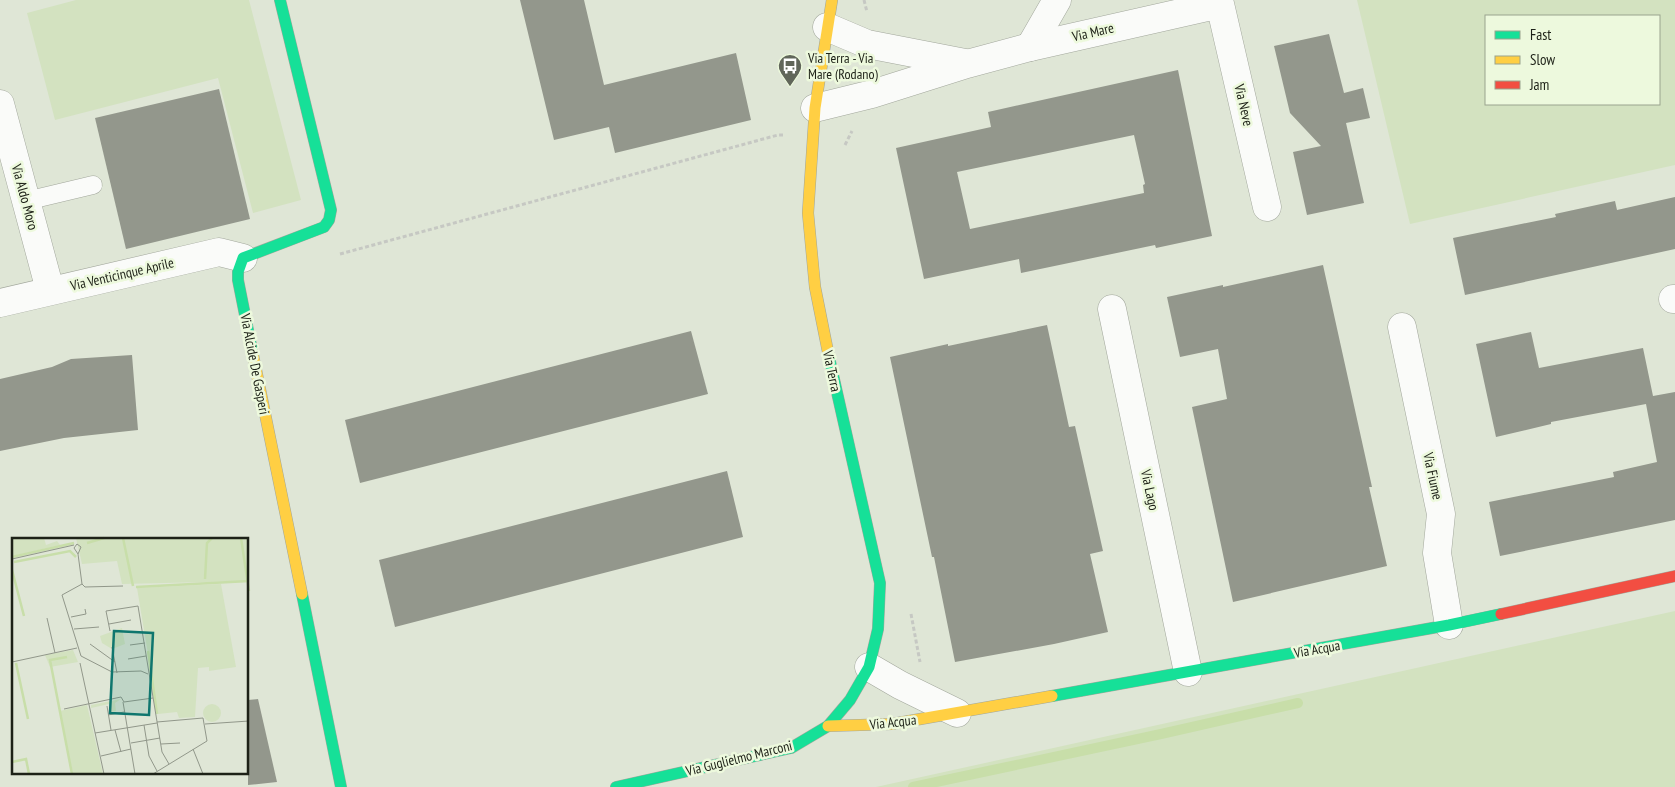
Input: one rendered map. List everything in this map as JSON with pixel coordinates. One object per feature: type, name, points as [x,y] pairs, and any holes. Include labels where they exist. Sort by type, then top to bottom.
[{"type":"street","points":[[243,258],[324,227],[329,220],[331,210],[280,0]]},
{"type":"street","name":"Via Terra","points":[[828,726],[850,700],[869,666],[878,629],[880,583],[815,287],[808,213],[814,108],[832,0]]},
{"type":"street","points":[[1030,47],[1057,0]]},
{"type":"street","name":"Via Mare","points":[[814,108],[872,94],[967,64],[1030,47],[1228,2]]},
{"type":"street","name":"Via Neve","points":[[1228,2],[1267,207]]},
{"type":"street","name":"Via Mare","points":[[827,27],[868,44],[967,64]]},
{"type":"street","name":"Via Aldo Moro","points":[[0,104],[50,290]]},
{"type":"street","name":"Via Venticinque Aprile","points":[[0,303],[218,252],[243,258]]},
{"type":"street","name":"Via Alcide De Gasperi","points":[[243,258],[238,272],[238,280],[341,787]]},
{"type":"street","name":"Via Lago","points":[[1112,309],[1188,672]]},
{"type":"street","name":"Via Fiume","points":[[1402,327],[1441,514],[1436,553],[1449,625]]},
{"type":"street","name":"Via Acqua","points":[[828,726],[892,724],[957,713],[1449,625],[1675,576]]},
{"type":"street","name":"Via Acqua","points":[[869,666],[900,685],[957,713]]},
{"type":"street","name":"Via Guglielmo Marconi","points":[[616,787],[791,748],[828,726]]},
{"type":"lane","points":[[26,201],[93,185]]},
{"type":"path","points":[[864,0],[875,32],[896,44],[895,50]]},
{"type":"path","points":[[844,152],[845,143],[854,126]]},
{"type":"path","points":[[336,254],[778,135],[813,136],[845,143]]},
{"type":"path","points":[[909,604],[922,672],[914,691]]},
{"type":"green space","points":[[76,0],[249,0],[301,200],[253,213],[218,78],[55,120],[27,13]]},
{"type":"green space","points":[[1357,0],[1675,0],[1675,165],[1410,224]]},
{"type":"green space","points":[[1675,611],[1675,787],[876,787]]},
{"type":"building","points":[[520,0],[584,0],[604,85],[736,53],[751,120],[615,153],[609,127],[554,140]]},
{"type":"building","points":[[1329,34],[1344,93],[1363,88],[1370,118],[1346,123],[1364,203],[1307,215],[1293,152],[1321,146],[1290,113],[1274,46]]},
{"type":"building","points":[[1178,70],[1212,236],[1156,248],[1155,245],[1021,273],[1019,259],[924,279],[896,148],[991,127],[988,112]],"holes":[[[1134,135],[1145,184],[1143,185],[1144,193],[970,229],[957,172]]]},
{"type":"building","points":[[219,89],[250,219],[126,249],[95,118]]},
{"type":"building","points":[[1675,197],[1675,249],[1465,295],[1453,238],[1556,217],[1555,214],[1615,201],[1617,210]]},
{"type":"building","points":[[1323,265],[1372,487],[1369,487],[1387,566],[1233,602],[1192,407],[1227,399],[1218,349],[1180,357],[1167,297]]},
{"type":"building","points":[[1047,325],[1069,427],[1075,426],[1103,551],[1090,554],[1108,632],[955,662],[890,357]]},
{"type":"building","points":[[691,331],[708,394],[360,483],[345,420]]},
{"type":"building","points":[[1531,332],[1539,368],[1643,348],[1653,396],[1675,392],[1675,520],[1500,556],[1489,502],[1614,477],[1613,472],[1657,462],[1646,404],[1551,422],[1551,424],[1496,437],[1476,344]]},
{"type":"building","points":[[132,355],[138,430],[64,438],[0,451],[0,379],[52,367],[71,359]]},
{"type":"building","points":[[727,471],[743,537],[395,627],[379,560]]},
{"type":"building","points":[[258,699],[277,782],[248,785],[249,700]]},
{"type":"waterway","points":[[913,787],[1298,703]]},
{"type":"traffic: fast","points":[[253,355],[238,280],[238,272],[243,258],[324,227],[329,220],[331,210],[280,0]]},
{"type":"traffic: fast","points":[[616,787],[791,748],[828,726],[850,700],[869,667],[878,629],[880,583],[829,357]]},
{"type":"traffic: fast","points":[[302,594],[341,787]]},
{"type":"traffic: fast","points":[[1052,696],[1501,614]]},
{"type":"traffic: slow","points":[[829,357],[815,287],[808,213],[815,108],[832,0]]},
{"type":"traffic: slow","points":[[253,355],[302,594]]},
{"type":"traffic: slow","points":[[828,726],[892,724],[1052,696]]},
{"type":"traffic: jam","points":[[1501,614],[1675,576]]},
{"type":"place","name":"Via Terra - Via Mare (Rodano)","points":[[790,87]]}]
